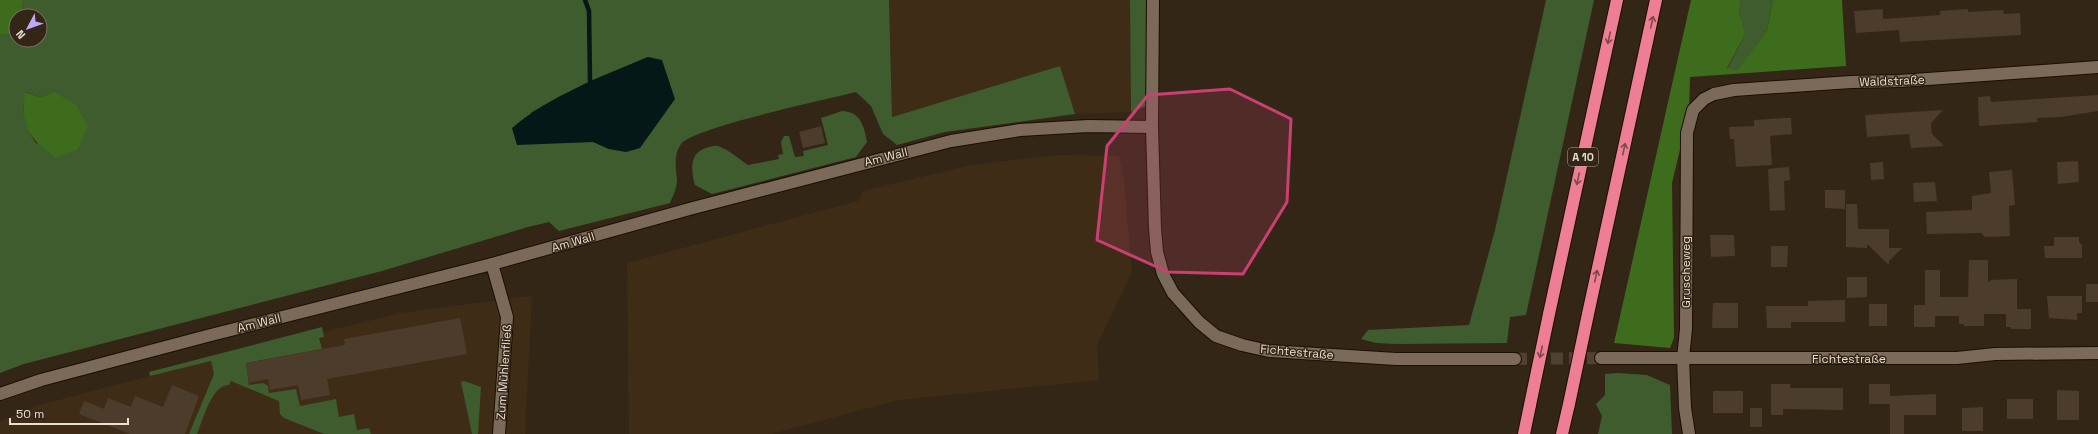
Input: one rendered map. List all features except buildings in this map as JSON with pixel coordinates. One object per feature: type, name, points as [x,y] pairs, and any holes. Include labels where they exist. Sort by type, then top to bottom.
[{"type":"highway","name":"A 10","points":[[1524,434],[1617,0]]},
{"type":"highway","points":[[1562,434],[1656,0]]},
{"type":"street","name":"Fichtestraße","points":[[1153,0],[1152,127],[1157,252],[1163,274],[1173,293],[1184,308],[1216,336],[1242,345],[1269,351],[1396,359],[1515,359]]},
{"type":"street","name":"Waldstraße","points":[[1693,110],[1704,99],[1714,94],[1734,90],[1851,82],[1899,81],[2098,66]]},
{"type":"street","name":"Gruscheweg","points":[[1689,434],[1685,408],[1683,358],[1686,329],[1687,133],[1693,110]]},
{"type":"street","name":"Am Wall","points":[[0,394],[41,380],[206,336],[492,264],[708,204],[951,141],[1020,130],[1088,126],[1152,127]]},
{"type":"street","name":"Zum Mühlenfließ","points":[[492,264],[507,318],[499,434]]},
{"type":"street","name":"Fichtestraße","points":[[1601,358],[1957,358],[1995,354],[2098,353]]},
{"type":"highlighted area","points":[[1230,89],[1291,119],[1287,202],[1243,274],[1168,272],[1097,240],[1107,146],[1148,95]]},
{"type":"shaded area","points":[[889,0],[1130,0],[1131,112],[1075,114],[1060,66],[892,117]]},
{"type":"shaded area","points":[[648,57],[662,60],[675,99],[640,148],[626,152],[609,149],[593,142],[517,145],[512,128],[527,116],[560,96]]},
{"type":"shaded area","points":[[1057,155],[1119,156],[1124,180],[1132,272],[1097,345],[1099,380],[898,400],[771,434],[629,434],[627,263],[858,201],[863,191],[972,165]]},
{"type":"shaded area","points":[[532,296],[525,434],[0,434],[0,421],[40,405],[134,380],[400,313]]},
{"type":"green space","points":[[0,0],[23,0],[22,8],[8,8],[8,34],[0,35]]},
{"type":"green space","points":[[23,0],[889,0],[892,117],[1060,66],[1075,114],[945,132],[897,145],[883,134],[871,106],[856,92],[791,107],[709,130],[690,137],[681,144],[676,157],[677,180],[675,192],[670,203],[559,231],[549,222],[528,227],[382,271],[24,364],[0,373],[0,35],[8,34],[8,48],[48,48],[48,8],[22,8]],"holes":[[[648,57],[609,149],[530,113],[590,81]],[[26,92],[40,97],[54,92],[37,144],[26,126],[24,106]]]},
{"type":"green space","points":[[1130,0],[1147,0],[1146,106],[1131,112]]},
{"type":"green space","points":[[1546,0],[1594,0],[1526,315],[1510,317],[1507,343],[1397,344],[1376,343],[1361,339],[1368,330],[1469,325],[1495,230]]},
{"type":"green space","points":[[1691,0],[1741,0],[1739,11],[1746,33],[1727,68],[1737,71],[1767,30],[1773,0],[1842,0],[1846,66],[1690,77],[1689,112],[1672,183],[1674,338],[1670,348],[1614,343]]},
{"type":"green space","points":[[1741,0],[1773,0],[1767,30],[1737,72],[1727,69],[1746,33],[1739,11]]},
{"type":"green space","points":[[25,92],[40,97],[54,92],[76,105],[88,126],[78,149],[56,158],[39,144],[28,130],[25,123]]},
{"type":"green space","points":[[842,111],[854,114],[863,125],[867,142],[856,157],[712,194],[695,185],[692,168],[694,158],[700,150],[712,146],[718,146],[730,152],[748,165],[779,159],[778,155],[783,154],[781,142],[784,136],[789,136],[795,157],[804,156],[803,151],[828,145],[821,118]]},
{"type":"green space","points":[[322,327],[324,337],[319,338],[322,349],[246,363],[249,385],[263,383],[268,386],[269,393],[296,389],[300,406],[336,399],[339,417],[354,414],[357,430],[369,428],[371,434],[324,434],[284,418],[280,414],[279,401],[231,381],[229,385],[223,386],[213,396],[197,434],[189,434],[214,374],[211,361],[150,376],[149,372]]},
{"type":"green space","points":[[1618,373],[1647,375],[1670,385],[1672,434],[1598,434],[1602,416],[1596,404],[1605,395],[1605,374]]},
{"type":"green space","points":[[464,381],[481,387],[478,434],[472,434],[461,382]]},
{"type":"waterway","points":[[585,0],[589,11],[590,81]]},
{"type":"tunnel","points":[[1515,359],[1601,358]]}]
